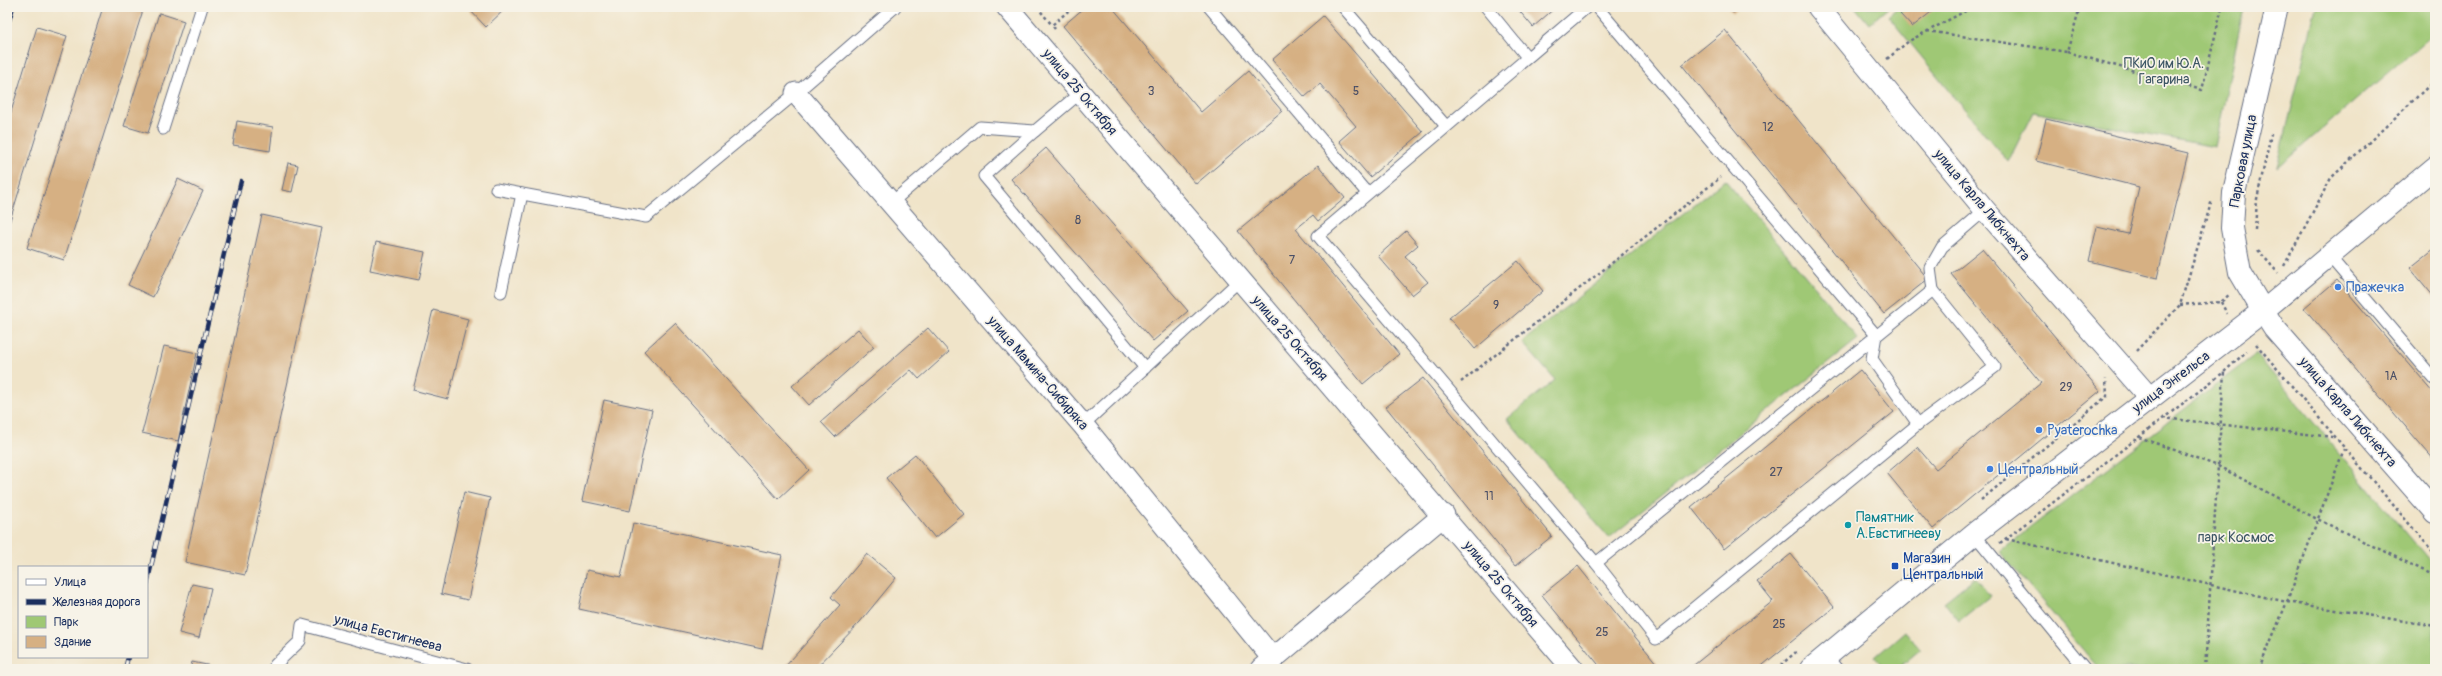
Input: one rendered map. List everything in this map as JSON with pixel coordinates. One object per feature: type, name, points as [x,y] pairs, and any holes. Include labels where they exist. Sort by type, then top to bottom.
[{"type":"main road","name":"Парковая улица","points":[[2269,320],[2240,272],[2233,221],[2234,193],[2277,7]]},
{"type":"main road","name":"улица Энгельса","points":[[1825,665],[1974,534],[2150,398],[2269,320]]},
{"type":"main road","name":"улица Карла Либкнехта","points":[[2269,320],[2435,512]]},
{"type":"street","name":"улица Карла Либкнехта","points":[[1818,7],[1985,210],[2150,398]]},
{"type":"street","name":"улица 25 Октября","points":[[1012,8],[1080,93],[1444,515],[1573,669]]},
{"type":"street","name":"улица Мамина-Сибиряка","points":[[796,93],[1083,425],[1267,664]]},
{"type":"street","name":"улица Энгельса","points":[[2269,320],[2330,257],[2435,167]]},
{"type":"street","points":[[1267,664],[1444,515]]},
{"type":"lane","points":[[163,129],[202,7]]},
{"type":"lane","points":[[496,189],[646,217],[796,93],[895,7]]},
{"type":"lane","points":[[1209,7],[1367,193]]},
{"type":"lane","points":[[1344,7],[1446,126]]},
{"type":"lane","points":[[1486,7],[1527,57]]},
{"type":"lane","points":[[1587,7],[1318,236],[1596,563],[1656,639],[1918,424],[1995,367],[1934,290],[1930,268],[1942,247],[1985,210]]},
{"type":"lane","points":[[1597,7],[1876,335],[1872,359],[1918,424]]},
{"type":"lane","points":[[1080,93],[984,176],[1145,368]]},
{"type":"lane","points":[[891,203],[980,128],[1035,131]]},
{"type":"lane","points":[[501,292],[522,194]]},
{"type":"lane","points":[[2330,257],[2435,380]]},
{"type":"lane","points":[[1083,425],[1240,280]]},
{"type":"lane","points":[[1596,563],[1876,335],[1934,290]]},
{"type":"lane","points":[[1974,534],[1987,553],[2085,669]]},
{"type":"lane","name":"улица Евстигнеева","points":[[275,669],[276,665],[300,641],[302,625],[467,669]]},
{"type":"path","points":[[1037,7],[1052,25]]},
{"type":"path","points":[[1872,72],[1909,41],[1973,7]]},
{"type":"path","points":[[2067,52],[2080,7]]},
{"type":"path","points":[[1927,31],[2067,52],[2202,90],[2222,7]]},
{"type":"path","points":[[2254,244],[2266,261],[2279,274],[2331,178],[2435,80]]},
{"type":"path","points":[[2254,236],[2257,199],[2272,130]]},
{"type":"path","points":[[1450,391],[1733,167]]},
{"type":"path","points":[[2092,409],[2107,396],[2106,379],[2121,366],[2180,305],[2213,196]]},
{"type":"path","points":[[2180,305],[2221,302]]},
{"type":"path","points":[[2253,347],[2269,320]]},
{"type":"path","points":[[2256,344],[2435,554]]},
{"type":"path","points":[[1987,553],[2224,372],[2250,350]]},
{"type":"path","points":[[2205,669],[2224,372]]},
{"type":"path","points":[[2163,418],[2334,437]]},
{"type":"path","points":[[2139,437],[2218,466],[2317,519],[2435,576]]},
{"type":"path","points":[[2259,669],[2287,602],[2344,448]]},
{"type":"path","points":[[1974,534],[2006,539],[2287,602],[2435,626]]},
{"type":"green space","points":[[1855,7],[1889,7],[1869,24]]},
{"type":"green space","name":"ПКиО им Ю.А. Гагарина","points":[[1898,7],[2244,7],[2215,147],[2033,112],[2008,162],[1888,16]]},
{"type":"green space","points":[[2316,7],[2435,7],[2435,32],[2277,168]]},
{"type":"green space","points":[[1725,180],[1858,339],[1609,538],[1507,419],[1555,380],[1522,342]]},
{"type":"green space","name":"парк Космос","points":[[2256,354],[2435,567],[2435,669],[2099,669],[2000,551]]},
{"type":"green space","points":[[1975,577],[1990,596],[1959,621],[1944,602]]},
{"type":"green space","points":[[1905,631],[1920,649],[1896,669],[1885,669],[1875,657]]},
{"type":"building","points":[[103,7],[144,7],[64,260],[27,248]]},
{"type":"building","points":[[467,7],[507,7],[486,27]]},
{"type":"building","points":[[1085,7],[1112,7],[1201,112],[1248,71],[1282,111],[1196,184],[1063,26]]},
{"type":"building","points":[[1516,7],[1556,7],[1533,27]]},
{"type":"building","points":[[1728,7],[1740,7],[1733,13]]},
{"type":"building","points":[[1909,7],[1933,7],[1935,9],[1912,27],[1900,14]]},
{"type":"building","points":[[159,13],[184,21],[148,133],[124,126]]},
{"type":"building","points":[[1323,16],[1423,132],[1370,177],[1339,141],[1356,126],[1320,84],[1305,97],[1272,60]]},
{"type":"building","points":[[37,27],[67,36],[7,230],[7,125]]},
{"type":"building","points":[[1725,30],[1928,279],[1884,314],[1682,65]]},
{"type":"building","points":[[2046,119],[2188,153],[2157,278],[2089,261],[2097,227],[2128,234],[2139,187],[2036,161]]},
{"type":"building","points":[[237,121],[273,127],[270,151],[233,145]]},
{"type":"building","points":[[1046,148],[1188,311],[1153,341],[1011,179]]},
{"type":"building","points":[[288,163],[298,165],[292,192],[282,190]]},
{"type":"building","points":[[1318,165],[1345,198],[1318,221],[1313,215],[1296,229],[1399,354],[1363,384],[1238,231]]},
{"type":"building","points":[[178,179],[203,191],[153,297],[128,285]]},
{"type":"building","points":[[262,215],[322,228],[245,575],[185,562]]},
{"type":"building","points":[[1406,231],[1418,245],[1405,256],[1428,282],[1412,295],[1378,256]]},
{"type":"building","points":[[376,242],[425,252],[419,280],[370,270]]},
{"type":"building","points":[[2435,248],[2435,298],[2410,268]]},
{"type":"building","points":[[1982,249],[2100,391],[1933,529],[1887,473],[1917,447],[1936,469],[2041,383],[1951,274]]},
{"type":"building","points":[[1518,261],[1543,291],[1475,349],[1449,318]]},
{"type":"building","points":[[2337,280],[2435,394],[2435,461],[2304,308]]},
{"type":"building","points":[[433,310],[468,319],[448,399],[413,390]]},
{"type":"building","points":[[675,323],[809,470],[778,499],[644,351]]},
{"type":"building","points":[[928,328],[949,352],[919,379],[911,370],[835,437],[821,422]]},
{"type":"building","points":[[858,329],[874,347],[809,405],[792,386]]},
{"type":"building","points":[[164,346],[197,353],[178,441],[142,433]]},
{"type":"building","points":[[1860,370],[1894,412],[1724,549],[1691,507]]},
{"type":"building","points":[[1423,378],[1552,536],[1515,566],[1386,407]]},
{"type":"building","points":[[604,400],[652,410],[630,511],[582,501]]},
{"type":"building","points":[[915,454],[964,514],[935,538],[886,478]]},
{"type":"building","points":[[464,492],[490,498],[468,600],[441,594]]},
{"type":"building","points":[[633,523],[782,555],[762,649],[579,609],[587,570],[621,577]]},
{"type":"building","points":[[867,554],[896,578],[860,622],[815,669],[783,669],[840,605],[831,597]]},
{"type":"building","points":[[1791,554],[1834,607],[1758,669],[1689,669],[1773,601],[1757,581]]},
{"type":"building","points":[[1578,566],[1661,669],[1602,669],[1542,595]]},
{"type":"building","points":[[192,584],[211,588],[199,638],[179,633]]},
{"type":"building","points":[[192,662],[222,668],[222,669],[190,669]]},
{"type":"railway","points":[[7,27],[13,7]]},
{"type":"railway","points":[[148,580],[241,181]]},
{"type":"railway","points":[[125,669],[128,658]]},
{"type":"place","name":"Пражечка","points":[[2338,287]]},
{"type":"place","name":"Pyaterochka","points":[[2039,430]]},
{"type":"place","name":"Центральный","points":[[1990,469]]},
{"type":"place","name":"Памятник А.Евстигнееву","points":[[1848,525]]},
{"type":"place","name":"Магазин Центральный","points":[[1895,566]]}]
